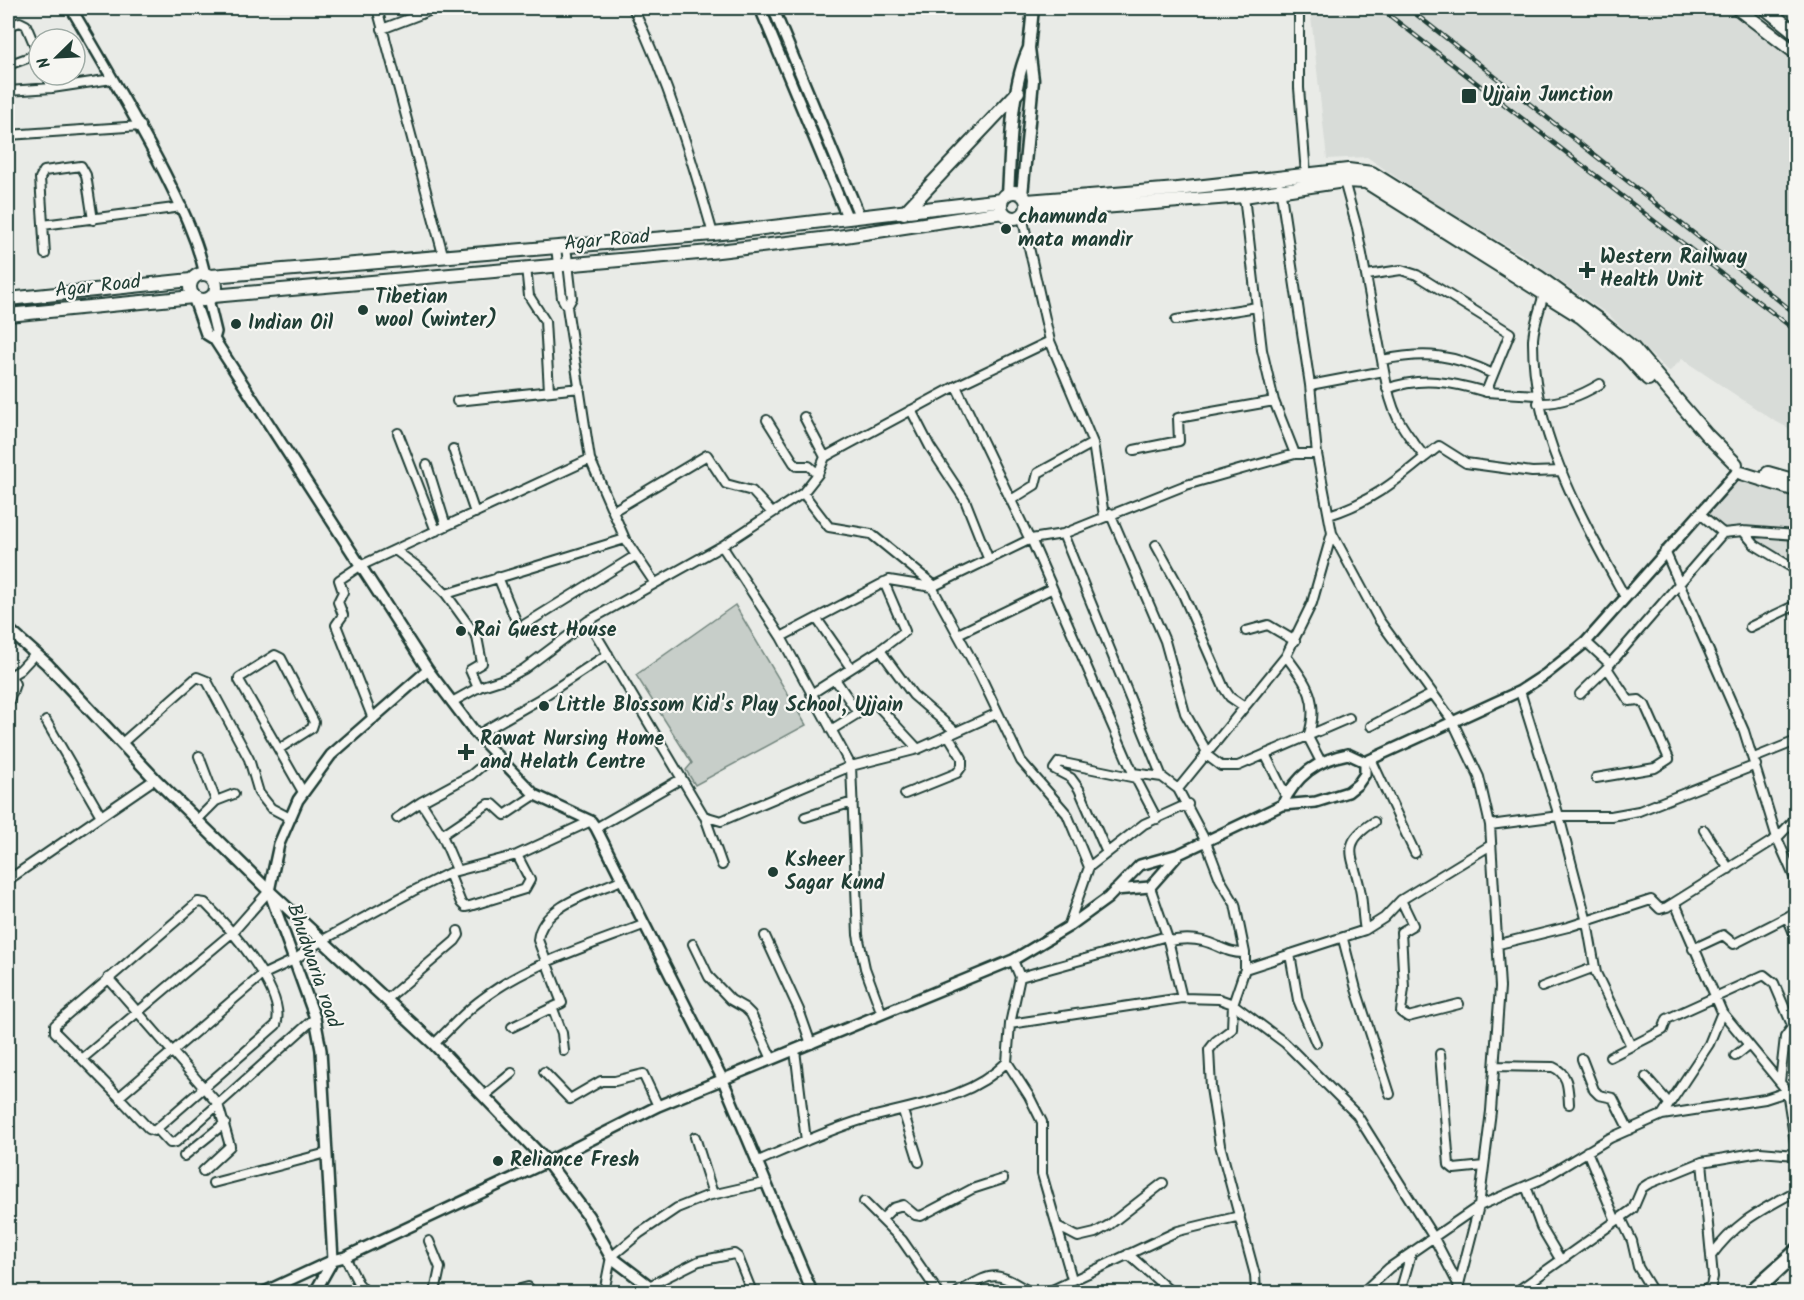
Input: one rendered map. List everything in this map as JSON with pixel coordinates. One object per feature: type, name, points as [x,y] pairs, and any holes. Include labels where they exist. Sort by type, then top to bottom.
[{"type":"main road","points":[[1024,206],[1033,80],[1029,48],[1033,8]]},
{"type":"main road","points":[[1737,8],[1797,53]]},
{"type":"main road","points":[[1765,8],[1797,33]]},
{"type":"main road","points":[[8,299],[191,280],[198,274],[444,258],[713,234],[1004,202],[1018,92],[1024,59],[1029,48]]},
{"type":"main road","points":[[904,213],[1018,92]]},
{"type":"main road","points":[[1024,206],[1244,196],[1306,174],[1348,170],[1372,173],[1546,287],[1626,355],[1696,434],[1738,469],[1797,490]]},
{"type":"main road","points":[[1024,206],[1177,189],[1279,183],[1366,182],[1546,287]]},
{"type":"main road","name":"Agar Road","points":[[8,315],[193,297],[201,301],[210,298],[526,267],[710,252],[838,237],[1004,202],[1017,192],[1024,206],[1010,217],[1004,202]]},
{"type":"main road","points":[[208,275],[216,288],[210,298]]},
{"type":"main road","points":[[191,280],[189,289],[193,297]]},
{"type":"main road","points":[[1738,469],[1797,481]]},
{"type":"main road","points":[[8,629],[36,654],[155,779],[269,891],[434,1044],[547,1162],[588,1216],[611,1257],[653,1289]]},
{"type":"street","points":[[71,8],[141,126],[182,207],[208,275]]},
{"type":"street","points":[[377,8],[444,258]]},
{"type":"street","points":[[382,29],[437,8]]},
{"type":"street","points":[[633,8],[669,91],[695,166],[713,234]]},
{"type":"street","points":[[760,8],[854,218]]},
{"type":"street","points":[[773,8],[854,218]]},
{"type":"street","points":[[1299,8],[1299,88],[1306,174]]},
{"type":"street","points":[[8,26],[20,22],[27,27]]},
{"type":"street","points":[[782,61],[793,56]]},
{"type":"street","points":[[8,65],[27,59]]},
{"type":"street","points":[[8,91],[52,88],[112,78]]},
{"type":"street","points":[[8,135],[141,126]]},
{"type":"street","points":[[45,254],[41,173],[79,165],[86,175],[93,220]]},
{"type":"street","points":[[1344,181],[1367,275],[1389,404],[1405,433],[1425,457]]},
{"type":"street","points":[[1279,183],[1310,385],[1317,454],[1332,533],[1379,620],[1452,720],[1479,777],[1490,825],[1500,987],[1479,1206],[1458,1289]]},
{"type":"street","points":[[1244,196],[1262,350],[1274,401],[1295,454]]},
{"type":"street","points":[[1024,206],[1050,341],[1093,443],[1107,515],[1165,641],[1185,713],[1206,753],[1221,766],[1231,768],[1349,718]]},
{"type":"street","points":[[43,225],[182,207]]},
{"type":"street","points":[[561,246],[572,298],[567,307],[590,459],[625,539],[654,582]]},
{"type":"street","points":[[526,267],[529,296],[544,321],[549,391]]},
{"type":"street","points":[[1367,275],[1401,270],[1418,275],[1510,333],[1486,392]]},
{"type":"street","points":[[1546,287],[1533,338],[1538,399],[1562,471],[1625,597]]},
{"type":"street","points":[[193,297],[206,334],[214,339],[428,670],[477,735],[535,795],[593,824],[722,1078],[764,1183],[812,1293]]},
{"type":"street","points":[[210,298],[216,332],[214,339]]},
{"type":"street","points":[[1176,320],[1257,307]]},
{"type":"street","points":[[452,702],[478,688],[524,669],[588,621],[722,546],[803,493],[818,474],[825,458],[956,386],[1050,341]]},
{"type":"street","points":[[1382,360],[1406,355],[1439,355],[1466,360],[1492,374]]},
{"type":"street","points":[[1310,385],[1384,371]]},
{"type":"street","points":[[1387,389],[1403,383],[1425,380],[1451,382],[1486,392],[1538,399],[1571,398],[1600,384]]},
{"type":"street","points":[[956,386],[1031,540],[1135,776],[1157,819]]},
{"type":"street","points":[[458,401],[580,388]]},
{"type":"street","points":[[1134,450],[1179,441],[1178,418],[1274,401]]},
{"type":"street","points":[[911,410],[930,447],[965,500],[988,558]]},
{"type":"street","points":[[804,417],[825,458]]},
{"type":"street","points":[[767,420],[794,463],[797,466],[809,466],[818,474]]},
{"type":"street","points":[[398,433],[436,531]]},
{"type":"street","points":[[1011,500],[1035,485],[1038,473],[1093,443]]},
{"type":"street","points":[[1329,515],[1358,507],[1377,496],[1439,446],[1466,463],[1532,472],[1562,471]]},
{"type":"street","points":[[453,449],[475,513]]},
{"type":"street","points":[[781,637],[889,580],[934,586],[988,558],[1031,540],[1063,534],[1186,485],[1295,454],[1317,454]]},
{"type":"street","points":[[613,511],[707,455],[726,484],[752,491],[772,513]]},
{"type":"street","points":[[373,719],[336,624],[343,615],[338,602],[343,592],[339,580],[360,566],[590,459]]},
{"type":"street","points":[[428,465],[446,526]]},
{"type":"street","points":[[264,1293],[547,1162],[658,1106],[1013,960],[1068,927],[1115,890],[1140,865],[1179,854],[1206,842],[1284,800],[1301,776],[1321,762],[1348,754],[1368,760],[1520,691],[1546,674],[1586,642],[1738,469]]},
{"type":"street","points":[[803,493],[829,527],[871,534],[934,586],[1021,761],[1067,814],[1089,867]]},
{"type":"street","points":[[1699,513],[1723,533]]},
{"type":"street","points":[[1743,531],[1755,545],[1797,570]]},
{"type":"street","points":[[1580,694],[1608,666],[1723,533],[1743,531],[1797,535]]},
{"type":"street","points":[[1178,789],[1243,706],[1286,656],[1312,603],[1332,533]]},
{"type":"street","points":[[1063,534],[1162,777],[1178,789],[1188,804],[1220,879],[1239,915],[1245,969],[1233,1004],[1232,1029],[1216,1041],[1209,1050],[1211,1088],[1220,1145],[1255,1275],[1256,1293]]},
{"type":"street","points":[[446,594],[625,539]]},
{"type":"street","points":[[1156,545],[1182,592],[1224,688],[1230,698],[1243,706]]},
{"type":"street","points":[[722,546],[781,637],[851,766],[858,935],[865,968],[882,1014]]},
{"type":"street","points":[[395,550],[422,570],[446,594],[477,637],[482,663],[470,669],[478,688]]},
{"type":"street","points":[[1665,551],[1681,583],[1755,761],[1777,838],[1797,881]]},
{"type":"street","points":[[498,577],[519,628],[635,556]]},
{"type":"street","points":[[811,693],[880,650],[905,631],[884,582]]},
{"type":"street","points":[[958,634],[1051,589]]},
{"type":"street","points":[[1750,627],[1797,604]]},
{"type":"street","points":[[816,619],[851,668]]},
{"type":"street","points":[[588,621],[704,816],[722,865]]},
{"type":"street","points":[[1246,631],[1268,625],[1295,641]]},
{"type":"street","points":[[1586,642],[1608,666],[1629,701],[1639,700],[1645,705],[1669,759],[1654,768],[1596,778]]},
{"type":"street","points":[[880,650],[913,695],[952,734],[962,758],[962,766],[957,772],[905,794]]},
{"type":"street","points":[[8,704],[15,684],[9,677],[36,654]]},
{"type":"street","points":[[477,735],[538,700],[608,654]]},
{"type":"street","points":[[279,749],[312,728],[314,722],[281,658],[275,655],[239,678],[303,792]]},
{"type":"street","points":[[1286,656],[1312,699],[1314,714],[1308,737],[1321,762]]},
{"type":"street","name":"Bhudwaria road","points":[[333,1260],[321,1050],[315,1018],[277,919],[269,891],[279,844],[303,792],[331,755],[428,670]]},
{"type":"street","points":[[122,743],[196,678],[202,678],[207,681],[249,759],[259,793],[271,808],[290,818]]},
{"type":"street","points":[[835,679],[858,713]]},
{"type":"street","points":[[1520,691],[1559,816],[1587,922],[1595,967],[1607,999],[1631,1046]]},
{"type":"street","points":[[1371,726],[1432,694]]},
{"type":"street","points":[[831,730],[873,704],[877,705],[918,749]]},
{"type":"street","points":[[704,816],[721,821],[851,766],[918,749],[998,713]]},
{"type":"street","points":[[46,721],[101,816]]},
{"type":"street","points":[[1490,825],[1559,816],[1611,816],[1639,811],[1797,741]]},
{"type":"street","points":[[397,818],[471,775],[496,753]]},
{"type":"street","points":[[1265,754],[1284,800]]},
{"type":"street","points":[[199,756],[216,801]]},
{"type":"street","points":[[1284,800],[1316,802],[1348,792],[1365,774],[1368,760]]},
{"type":"street","points":[[1368,760],[1414,852]]},
{"type":"street","points":[[1107,853],[1079,789],[1071,778],[1054,769],[1059,762],[1135,776],[1162,777]]},
{"type":"street","points":[[8,880],[155,779]]},
{"type":"street","points":[[118,1097],[262,975],[294,960],[321,941],[453,872],[517,855],[593,824],[681,779]]},
{"type":"street","points":[[197,820],[216,801],[234,794]]},
{"type":"street","points":[[442,835],[488,804],[493,804],[501,814],[505,815],[535,795]]},
{"type":"street","points":[[421,802],[442,835],[463,906],[470,906],[525,889],[529,884],[517,855]]},
{"type":"street","points":[[805,817],[852,802]]},
{"type":"street","points":[[1068,927],[1089,867],[1144,824],[1188,804]]},
{"type":"street","points":[[1499,944],[1587,922],[1651,900],[1660,909],[1675,903],[1777,838],[1797,818]]},
{"type":"street","points":[[1365,930],[1360,906],[1361,892],[1350,856],[1354,837],[1374,822]]},
{"type":"street","points":[[1704,830],[1729,869]]},
{"type":"street","points":[[1245,969],[1365,930],[1384,918],[1401,900],[1491,845]]},
{"type":"street","points":[[1115,890],[1150,887],[1179,854]]},
{"type":"street","points":[[512,1027],[553,1009],[561,1001],[537,936],[550,916],[560,908],[621,880]]},
{"type":"street","points":[[1150,887],[1167,938],[1182,998]]},
{"type":"street","points":[[82,1059],[233,932],[269,891]]},
{"type":"street","points":[[1401,900],[1413,925],[1401,932],[1404,988],[1401,1012],[1408,1017],[1459,1004]]},
{"type":"street","points":[[198,902],[205,903],[233,932],[262,975],[278,1007],[279,1017],[276,1025],[157,1129],[149,1129],[55,1032],[54,1027],[198,902]]},
{"type":"street","points":[[1675,903],[1722,1012],[1787,1091],[1797,1149]]},
{"type":"street","points":[[1693,949],[1723,935],[1734,944],[1797,912]]},
{"type":"street","points":[[1787,917],[1797,938]]},
{"type":"street","points":[[434,1044],[481,1000],[508,982],[643,925]]},
{"type":"street","points":[[386,1000],[455,941],[458,931]]},
{"type":"street","points":[[765,936],[800,1010],[811,1044]]},
{"type":"street","points":[[1020,977],[1167,938],[1190,938],[1206,942],[1228,953],[1245,953]]},
{"type":"street","points":[[1343,939],[1356,989],[1390,1094]]},
{"type":"street","points":[[693,944],[709,977],[731,1000],[751,1014],[772,1059]]},
{"type":"street","points":[[1290,954],[1298,1000],[1316,1043]]},
{"type":"street","points":[[1013,960],[1020,977],[1010,1024],[1007,1062],[1029,1096],[1042,1122],[1042,1174],[1072,1279]]},
{"type":"street","points":[[1542,987],[1595,967]]},
{"type":"street","points":[[1610,1057],[1663,1030],[1667,1019],[1764,975],[1774,983],[1794,1023],[1785,1037],[1780,1082]]},
{"type":"street","points":[[108,978],[218,1104],[230,1148],[203,1171]]},
{"type":"street","points":[[1010,1024],[1182,998],[1219,999],[1233,1004],[1285,1043],[1357,1115],[1434,1238],[1458,1289]]},
{"type":"street","points":[[553,1009],[562,1034],[564,1051]]},
{"type":"street","points":[[1662,1115],[1668,1102],[1709,1044],[1722,1012]]},
{"type":"street","points":[[157,1129],[170,1143],[173,1143],[315,1018]]},
{"type":"street","points":[[1735,1056],[1748,1046]]},
{"type":"street","points":[[795,1050],[806,1141]]},
{"type":"street","points":[[1440,1054],[1449,1165],[1454,1169],[1484,1166]]},
{"type":"street","points":[[1581,1059],[1594,1090],[1599,1095],[1611,1096],[1629,1130]]},
{"type":"street","points":[[756,1162],[880,1114],[903,1112],[983,1083],[1007,1062]]},
{"type":"street","points":[[1494,1066],[1553,1067],[1561,1070],[1567,1080],[1569,1104]]},
{"type":"street","points":[[544,1072],[570,1099],[601,1081],[615,1081],[643,1074],[658,1106]]},
{"type":"street","points":[[484,1096],[512,1073]]},
{"type":"street","points":[[1646,1077],[1668,1102]]},
{"type":"street","points":[[1363,1293],[1389,1268],[1479,1206],[1527,1186],[1587,1151],[1629,1130],[1662,1115],[1755,1101],[1797,1089]]},
{"type":"street","points":[[903,1112],[919,1162]]},
{"type":"street","points":[[184,1156],[225,1123]]},
{"type":"street","points":[[695,1137],[713,1194]]},
{"type":"street","points":[[1587,1151],[1618,1220],[1632,1241],[1638,1267],[1653,1293]]},
{"type":"street","points":[[213,1183],[327,1152]]},
{"type":"street","points":[[1516,1293],[1551,1269],[1560,1259],[1633,1209],[1642,1188],[1702,1162],[1760,1152],[1797,1155]]},
{"type":"street","points":[[1702,1162],[1711,1256],[1711,1286],[1702,1293]]},
{"type":"street","points":[[883,1218],[893,1208],[903,1205],[915,1215],[921,1216],[972,1189],[1003,1179]]},
{"type":"street","points":[[603,1293],[611,1257],[640,1233],[678,1208],[713,1194],[764,1183]]},
{"type":"street","points":[[1059,1227],[1078,1237],[1095,1233],[1163,1184]]},
{"type":"street","points":[[1527,1186],[1541,1227],[1560,1259]]},
{"type":"street","points":[[1711,1256],[1726,1235],[1742,1221],[1797,1191]]},
{"type":"street","points":[[864,1202],[883,1218],[902,1240],[938,1293]]},
{"type":"street","points":[[1048,1293],[1072,1279],[1178,1231],[1240,1216]]},
{"type":"street","points":[[429,1241],[440,1268],[435,1293]]},
{"type":"street","points":[[1748,1293],[1797,1249]]},
{"type":"street","points":[[653,1289],[699,1260],[734,1254],[738,1257],[752,1293]]},
{"type":"street","points":[[1128,1254],[1171,1293]]},
{"type":"street","points":[[1409,1293],[1401,1289],[1411,1254]]},
{"type":"street","points":[[1757,1293],[1797,1256]]},
{"type":"street","points":[[345,1257],[358,1283],[366,1293]]},
{"type":"street","points":[[315,1293],[333,1260]]},
{"type":"street","points":[[958,1293],[993,1275],[1002,1276],[1029,1293]]},
{"type":"street","points":[[509,1293],[528,1287],[532,1293]]},
{"type":"shaded area","points":[[1310,8],[1728,8],[1796,62],[1796,432],[1773,420],[1682,359],[1669,372],[1610,316],[1521,254],[1429,200],[1367,157],[1327,159]]},
{"type":"shaded area","points":[[1736,473],[1796,490],[1796,570],[1755,545],[1743,531],[1723,533],[1699,513]]},
{"type":"shaded area","points":[[735,605],[806,725],[695,785],[686,770],[692,763],[636,675]]},
{"type":"railway","points":[[1380,8],[1796,331]]},
{"type":"railway","points":[[1408,8],[1796,314]]},
{"type":"place","name":"Ujjain Junction","points":[[1469,96]]},
{"type":"place","name":"chamunda mata mandir","points":[[1006,229]]},
{"type":"place","name":"Western Railway Health Unit","points":[[1587,270]]},
{"type":"place","name":"Tibetian wool (winter)","points":[[363,310]]},
{"type":"place","name":"Indian Oil","points":[[236,324]]},
{"type":"place","name":"Rai Guest House","points":[[461,631]]},
{"type":"place","name":"Little Blossom Kid's Play School, Ujjain","points":[[544,706]]},
{"type":"place","name":"Rawat Nursing Home and Helath Centre","points":[[466,752]]},
{"type":"place","name":"Ksheer Sagar Kund","points":[[773,872]]},
{"type":"place","name":"Reliance Fresh","points":[[498,1161]]}]
